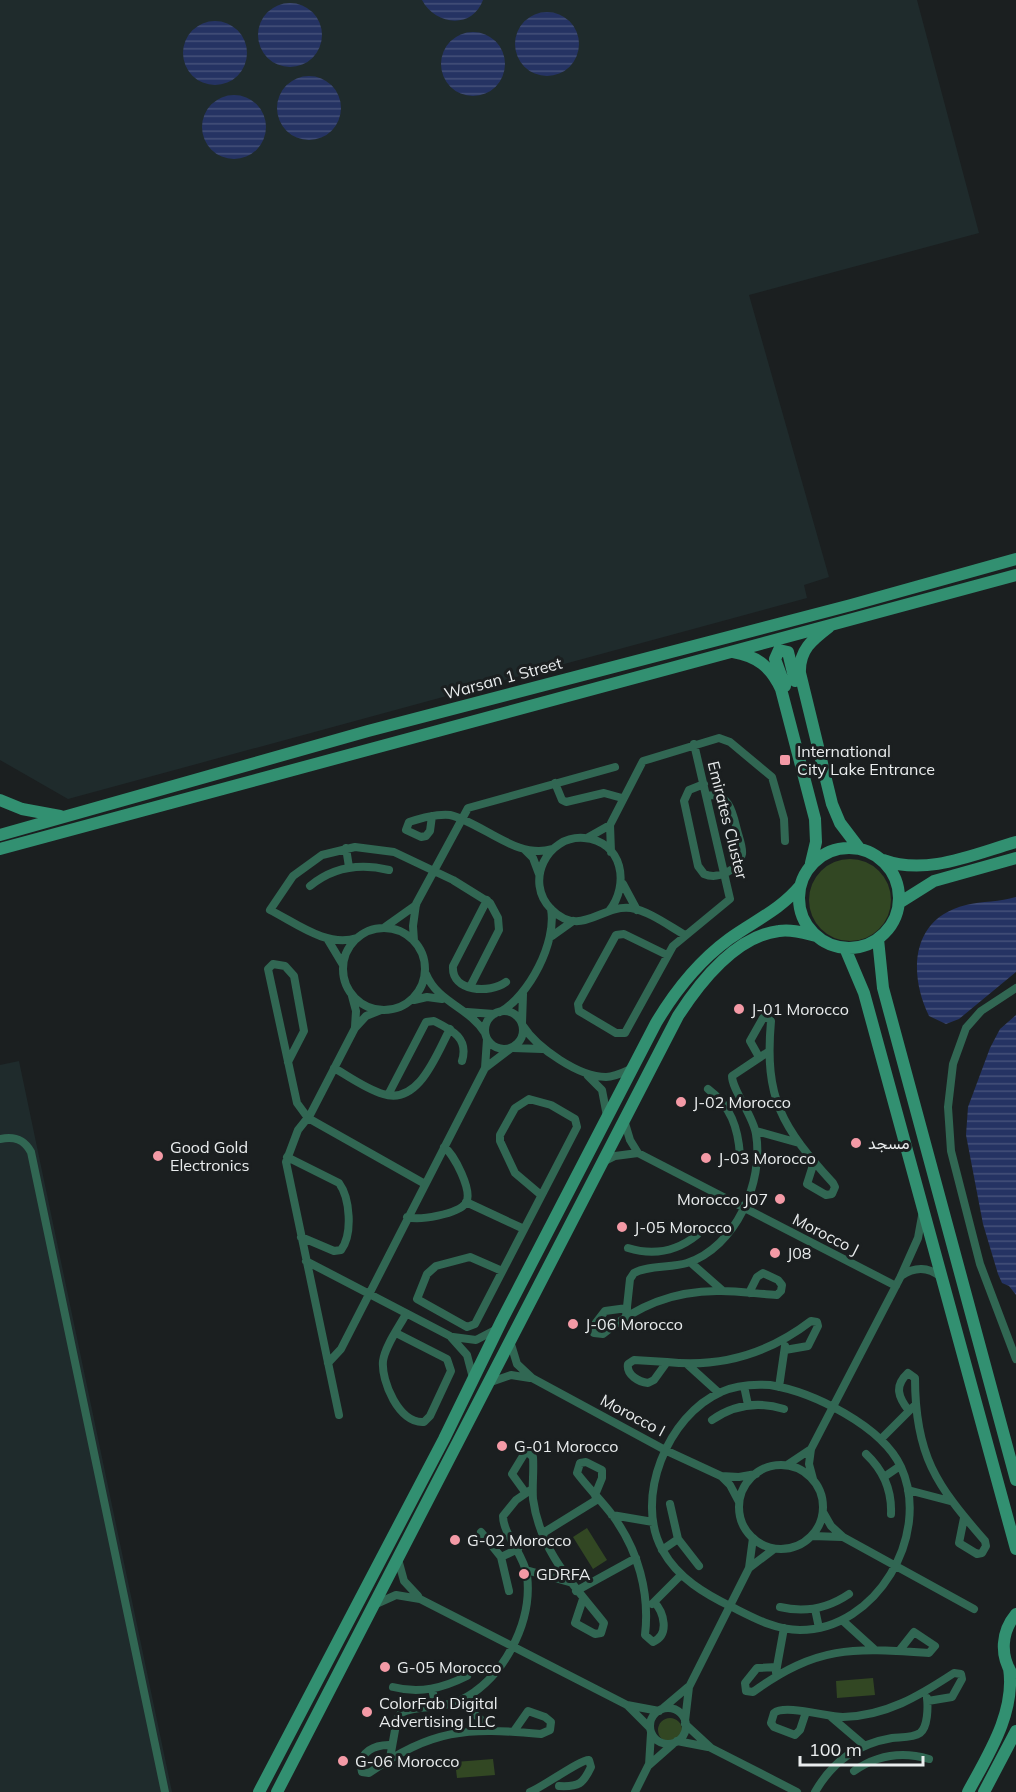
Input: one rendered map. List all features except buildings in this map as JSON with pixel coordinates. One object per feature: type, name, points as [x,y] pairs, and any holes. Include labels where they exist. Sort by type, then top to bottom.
[{"type":"street","name":"Warsan 1 Street","points":[[0,835],[368,731],[851,605],[1016,559]]},
{"type":"street","name":"Warsan 1 Street","points":[[0,849],[1016,575]]},
{"type":"street","points":[[835,622],[809,643],[801,659],[802,691],[836,813],[858,848]]},
{"type":"street","points":[[785,703],[784,682],[775,655],[782,650],[789,656],[796,687],[809,716]]},
{"type":"street","points":[[259,1792],[665,1007],[694,972],[727,941],[781,906],[800,886],[811,864],[816,842],[815,819],[778,683],[766,665],[753,657],[729,651]]},
{"type":"street","points":[[611,852],[610,825],[643,761],[719,738],[727,740],[769,773],[783,812],[785,841]]},
{"type":"street","name":"Emirates Cluster","points":[[685,934],[729,902],[731,895],[694,744]]},
{"type":"street","points":[[328,939],[338,952],[346,986],[352,994],[365,1006],[381,1010],[398,1009],[412,1000],[421,988],[426,974],[424,956],[414,940],[412,926],[416,904],[468,808],[615,767]]},
{"type":"street","points":[[555,783],[562,800],[566,802],[604,793],[622,798]]},
{"type":"street","points":[[704,784],[689,790],[684,801],[698,866],[707,876],[725,873],[737,863],[742,849],[729,805],[721,797],[706,796]]},
{"type":"street","points":[[0,800],[32,812],[67,817]]},
{"type":"street","points":[[432,816],[450,815],[461,818],[525,850],[539,852],[552,849],[567,840],[595,835],[610,825]]},
{"type":"street","points":[[584,838],[599,843],[617,860],[622,881],[637,910]]},
{"type":"street","points":[[811,864],[836,849],[858,848],[883,860],[910,867],[930,866],[1016,842]]},
{"type":"street","points":[[346,848],[349,867]]},
{"type":"street","points":[[414,940],[400,931],[383,928],[374,929],[357,938],[340,941],[328,939],[270,910],[286,884],[302,868],[322,855],[346,848],[385,849],[434,870],[487,900],[498,918],[499,930],[470,987]]},
{"type":"street","points":[[539,874],[544,860],[552,849]]},
{"type":"street","points":[[525,850],[533,858],[539,874],[540,890],[551,909],[552,936]]},
{"type":"street","points":[[899,903],[934,881],[1016,858]]},
{"type":"street","points":[[277,1792],[678,1016],[700,985],[722,962],[748,943],[772,932],[791,930],[816,936],[827,943],[845,948],[859,947],[878,939],[892,923],[899,903],[897,883],[883,860]]},
{"type":"street","points":[[310,886],[329,873],[349,867],[369,866],[389,870]]},
{"type":"street","points":[[609,911],[621,892],[622,881]]},
{"type":"street","points":[[800,886],[799,902],[802,917],[816,936]]},
{"type":"street","points":[[487,900],[453,966],[455,978],[470,987],[485,991],[506,982]]},
{"type":"street","points":[[383,928],[401,918],[416,904]]},
{"type":"street","points":[[551,909],[573,921],[592,920],[609,911],[637,910],[685,934],[667,955],[625,1033],[615,1033],[579,1011],[578,1004],[616,935],[624,934],[667,955]]},
{"type":"street","points":[[485,1068],[520,1041],[523,993],[552,936],[573,921]]},
{"type":"street","points":[[343,966],[350,946],[357,938]]},
{"type":"street","points":[[878,939],[883,988],[1016,1480]]},
{"type":"street","points":[[845,948],[864,993],[1016,1549]]},
{"type":"street","points":[[288,1062],[304,1028],[294,976],[285,966],[273,964],[268,969],[288,1062],[299,1107],[308,1118],[425,1184]]},
{"type":"street","points":[[426,974],[443,999]]},
{"type":"street","points":[[1016,988],[981,1011],[966,1028],[951,1077],[948,1124],[951,1151],[980,1264],[1016,1359]]},
{"type":"street","points":[[328,1363],[341,1349],[485,1068],[487,1023],[523,993]]},
{"type":"street","points":[[352,994],[356,1011],[355,1028]]},
{"type":"street","points":[[412,1000],[427,997],[443,999],[467,1012],[499,1049],[543,1050]]},
{"type":"street","points":[[339,1415],[306,1262],[287,1157],[298,1130],[308,1118],[355,1028],[366,1016],[381,1010]]},
{"type":"street","points":[[467,1012],[513,1013],[543,1050],[583,1072],[602,1090],[607,1117]]},
{"type":"street","points":[[759,1057],[750,1041],[763,1018],[767,1017],[771,1022],[768,1052],[775,1100],[783,1118],[814,1162]]},
{"type":"street","points":[[388,1095],[424,1024],[434,1021],[450,1029],[462,1042],[462,1061]]},
{"type":"street","points":[[334,1068],[388,1095],[412,1090],[420,1084],[450,1029]]},
{"type":"street","points":[[749,1293],[695,1292],[666,1298],[626,1312],[630,1279],[634,1273],[690,1262],[722,1240],[742,1208],[755,1175],[756,1131],[732,1076],[768,1052]]},
{"type":"street","points":[[583,1072],[608,1078],[633,1068]]},
{"type":"street","points":[[708,1089],[724,1104],[733,1117],[740,1155]]},
{"type":"street","points":[[502,1271],[470,1257],[436,1266],[427,1274],[417,1299],[471,1327],[475,1324],[577,1127],[577,1122],[560,1109],[530,1099],[515,1108],[501,1135],[500,1142],[515,1173],[541,1195]]},
{"type":"street","points":[[733,1117],[748,1110]]},
{"type":"street","points":[[601,1163],[622,1154],[638,1153],[630,1140],[623,1119]]},
{"type":"street","points":[[756,1131],[800,1143]]},
{"type":"street","points":[[0,1139],[18,1139],[26,1144],[31,1152],[165,1792]]},
{"type":"street","points":[[407,1217],[430,1218],[461,1207],[466,1202],[467,1193],[457,1163],[444,1147]]},
{"type":"street","name":"Morocco J","points":[[638,1153],[896,1286]]},
{"type":"street","points":[[287,1157],[339,1183],[346,1204],[348,1230],[342,1250],[334,1251],[301,1237]]},
{"type":"street","points":[[466,1202],[524,1229]]},
{"type":"street","points":[[923,1209],[918,1238],[896,1286],[812,1449],[809,1464],[821,1495],[823,1512],[831,1526],[843,1537],[974,1609]]},
{"type":"street","points":[[628,1248],[643,1252],[664,1251],[685,1244],[698,1235]]},
{"type":"street","points":[[664,1251],[668,1267]]},
{"type":"street","points":[[306,1262],[450,1336],[476,1340],[498,1329]]},
{"type":"street","points":[[690,1262],[723,1291]]},
{"type":"street","points":[[901,1276],[911,1270],[922,1269],[942,1278]]},
{"type":"street","points":[[396,1334],[447,1359],[451,1364],[451,1371],[435,1407],[424,1422],[415,1421],[400,1410],[389,1390],[383,1361],[396,1334],[406,1314]]},
{"type":"street","points":[[667,1362],[687,1364],[734,1360],[759,1353],[786,1339],[811,1321],[817,1322],[818,1326],[807,1346],[785,1350]]},
{"type":"street","points":[[450,1336],[467,1355],[473,1378]]},
{"type":"street","points":[[779,1387],[786,1339]]},
{"type":"street","name":"Morocco I","points":[[509,1340],[517,1364],[532,1378],[666,1450],[721,1476],[730,1485],[740,1503]]},
{"type":"street","points":[[687,1364],[719,1392]]},
{"type":"street","name":"Morocco I","points":[[488,1383],[511,1375],[532,1378]]},
{"type":"street","points":[[744,1386],[748,1405]]},
{"type":"street","points":[[744,1386],[779,1387],[801,1393],[832,1409],[882,1439],[900,1466],[908,1490],[907,1529],[894,1567],[871,1599],[842,1620],[819,1628],[784,1628],[765,1623],[729,1606],[681,1575],[662,1550],[653,1522],[652,1495],[666,1450],[686,1419],[719,1392],[744,1386]]},
{"type":"street","points":[[712,1420],[731,1410],[748,1405],[771,1405],[784,1409]]},
{"type":"street","points":[[882,1439],[912,1408],[926,1457],[950,1501],[964,1518]]},
{"type":"street","points":[[442,1471],[437,1470],[436,1467],[444,1448],[444,1438]]},
{"type":"street","points":[[786,1466],[812,1449]]},
{"type":"street","points":[[866,1454],[884,1477],[891,1499],[891,1514]]},
{"type":"street","points":[[774,1549],[753,1538],[742,1524],[740,1503],[746,1484],[756,1474],[770,1467],[786,1466],[798,1469],[813,1479]]},
{"type":"street","points":[[884,1477],[900,1466]]},
{"type":"street","name":"Morocco I","points":[[721,1476],[739,1477],[756,1474]]},
{"type":"street","points":[[390,1758],[397,1719],[401,1713],[459,1701],[486,1682],[501,1665],[512,1646],[525,1615],[528,1592],[526,1570],[518,1549],[505,1526],[503,1516],[529,1490],[556,1564],[583,1599]]},
{"type":"street","points":[[908,1490],[950,1501]]},
{"type":"street","points":[[543,1533],[596,1497],[612,1515],[636,1558],[650,1605],[681,1575]]},
{"type":"street","points":[[670,1504],[672,1522],[678,1539],[699,1566]]},
{"type":"street","points":[[748,1569],[774,1549],[799,1546],[813,1536],[823,1512]]},
{"type":"street","points":[[612,1515],[653,1522]]},
{"type":"street","points":[[481,1532],[501,1557],[509,1591]]},
{"type":"street","points":[[813,1536],[843,1537]]},
{"type":"street","points":[[635,1792],[648,1766],[683,1736],[689,1687],[748,1569],[753,1538]]},
{"type":"street","points":[[662,1550],[678,1539]]},
{"type":"street","points":[[501,1557],[518,1549]]},
{"type":"street","points":[[398,1558],[404,1581],[420,1599]]},
{"type":"street","points":[[576,1591],[636,1558]]},
{"type":"street","points":[[526,1570],[569,1582]]},
{"type":"street","points":[[780,1607],[797,1610],[815,1609],[833,1604],[849,1594]]},
{"type":"street","points":[[373,1606],[396,1595],[420,1599],[627,1705],[675,1710],[711,1748],[797,1792]]},
{"type":"street","points":[[815,1609],[819,1628]]},
{"type":"street","points":[[969,1792],[1008,1712],[1012,1674],[1004,1642],[1008,1626],[1016,1614]]},
{"type":"street","points":[[842,1620],[874,1649]]},
{"type":"street","points":[[784,1628],[776,1672],[824,1654],[874,1649],[899,1651]]},
{"type":"street","points":[[325,1697],[338,1660],[334,1654],[330,1656]]},
{"type":"street","points":[[393,1687],[409,1690],[432,1689],[467,1676]]},
{"type":"street","points":[[648,1766],[652,1718],[689,1687]]},
{"type":"street","points":[[432,1689],[436,1707]]},
{"type":"street","points":[[806,1712],[830,1716],[856,1716],[884,1710],[927,1696],[921,1732],[914,1736],[864,1745],[837,1762],[815,1792]]},
{"type":"street","points":[[459,1701],[492,1729]]},
{"type":"street","points":[[627,1705],[661,1743],[676,1742],[711,1748]]},
{"type":"street","points":[[830,1716],[864,1745]]},
{"type":"street","points":[[392,1745],[372,1746],[361,1769],[369,1773],[390,1758],[440,1736],[492,1729],[514,1731]]},
{"type":"street","points":[[984,1792],[1016,1731]]},
{"type":"street","points":[[889,1739],[892,1756]]},
{"type":"street","points":[[854,1772],[876,1760],[892,1756],[911,1755],[929,1759]]},
{"type":"street","points":[[530,1792],[562,1776],[582,1760],[590,1762],[580,1785],[559,1789],[562,1776]]},
{"type":"street","points":[[284,1778],[287,1792]]},
{"type":"shaded area","points":[[0,0],[917,0],[979,233],[749,295],[829,577],[804,585],[807,598],[68,799],[0,760]]},
{"type":"shaded area","points":[[19,1061],[172,1792],[0,1792],[0,1065]]},
{"type":"green space","points":[[842,859],[858,859],[873,866],[884,877],[891,892],[888,916],[879,929],[858,941],[842,941],[827,934],[816,923],[809,908],[809,892],[816,877],[827,866]]},
{"type":"green space","points":[[587,1528],[607,1560],[593,1569],[573,1537]]},
{"type":"green space","points":[[873,1678],[875,1695],[837,1698],[836,1681]]},
{"type":"green space","points":[[670,1718],[678,1722],[682,1730],[678,1738],[670,1742],[662,1738],[658,1730],[662,1722]]},
{"type":"green space","points":[[493,1759],[495,1775],[457,1778],[455,1762]]},
{"type":"water","points":[[422,0],[483,0],[478,10],[471,16],[453,21],[435,15]]},
{"type":"water","points":[[284,3],[296,3],[313,12],[320,23],[322,35],[320,47],[313,58],[296,67],[284,67],[272,62],[263,53],[258,41],[258,29],[263,17],[272,8]]},
{"type":"water","points":[[541,12],[553,12],[570,21],[577,32],[579,44],[577,56],[570,67],[553,76],[541,76],[529,71],[520,62],[515,50],[515,38],[520,26],[529,17]]},
{"type":"water","points":[[209,21],[221,21],[238,30],[245,41],[247,53],[245,65],[238,76],[221,85],[209,85],[197,80],[188,71],[183,59],[183,47],[188,35],[197,26]]},
{"type":"water","points":[[467,32],[479,32],[496,41],[503,52],[505,64],[503,76],[496,87],[479,96],[467,96],[455,91],[446,82],[441,70],[441,58],[446,46],[455,37]]},
{"type":"water","points":[[303,76],[315,76],[332,85],[339,96],[341,108],[339,120],[332,131],[315,140],[303,140],[291,135],[282,126],[277,114],[277,102],[282,90],[291,81]]},
{"type":"water","points":[[228,95],[240,95],[257,104],[264,115],[266,127],[264,139],[257,150],[240,159],[228,159],[216,154],[207,145],[202,133],[202,121],[207,109],[216,100]]},
{"type":"water","points":[[1016,897],[1016,972],[959,1019],[946,1024],[929,1016],[918,982],[917,965],[919,949],[925,934],[934,922],[948,912],[966,905]]},
{"type":"water","points":[[1016,1015],[1016,1295],[1009,1286],[1002,1283],[998,1274],[983,1224],[966,1135],[968,1107],[990,1048],[1000,1029]]},
{"type":"place","name":"International City Lake Entrance","points":[[785,760]]},
{"type":"place","name":"J-01 Morocco","points":[[739,1009]]},
{"type":"place","name":"J-02 Morocco","points":[[681,1102]]},
{"type":"place","name":"مسجد","points":[[856,1143]]},
{"type":"place","name":"Good Gold Electronics","points":[[158,1156]]},
{"type":"place","name":"J-03 Morocco","points":[[706,1158]]},
{"type":"place","name":"Morocco J07","points":[[780,1199]]},
{"type":"place","name":"J-05 Morocco","points":[[622,1227]]},
{"type":"place","name":"J08","points":[[775,1253]]},
{"type":"place","name":"J-06 Morocco","points":[[573,1324]]},
{"type":"place","name":"G-01 Morocco","points":[[502,1446]]},
{"type":"place","name":"G-02 Morocco","points":[[455,1540]]},
{"type":"place","name":"GDRFA","points":[[524,1574]]},
{"type":"place","name":"G-05 Morocco","points":[[385,1667]]},
{"type":"place","name":"ColorFab Digital Advertising LLC","points":[[367,1712]]},
{"type":"place","name":"G-06 Morocco","points":[[343,1761]]}]
